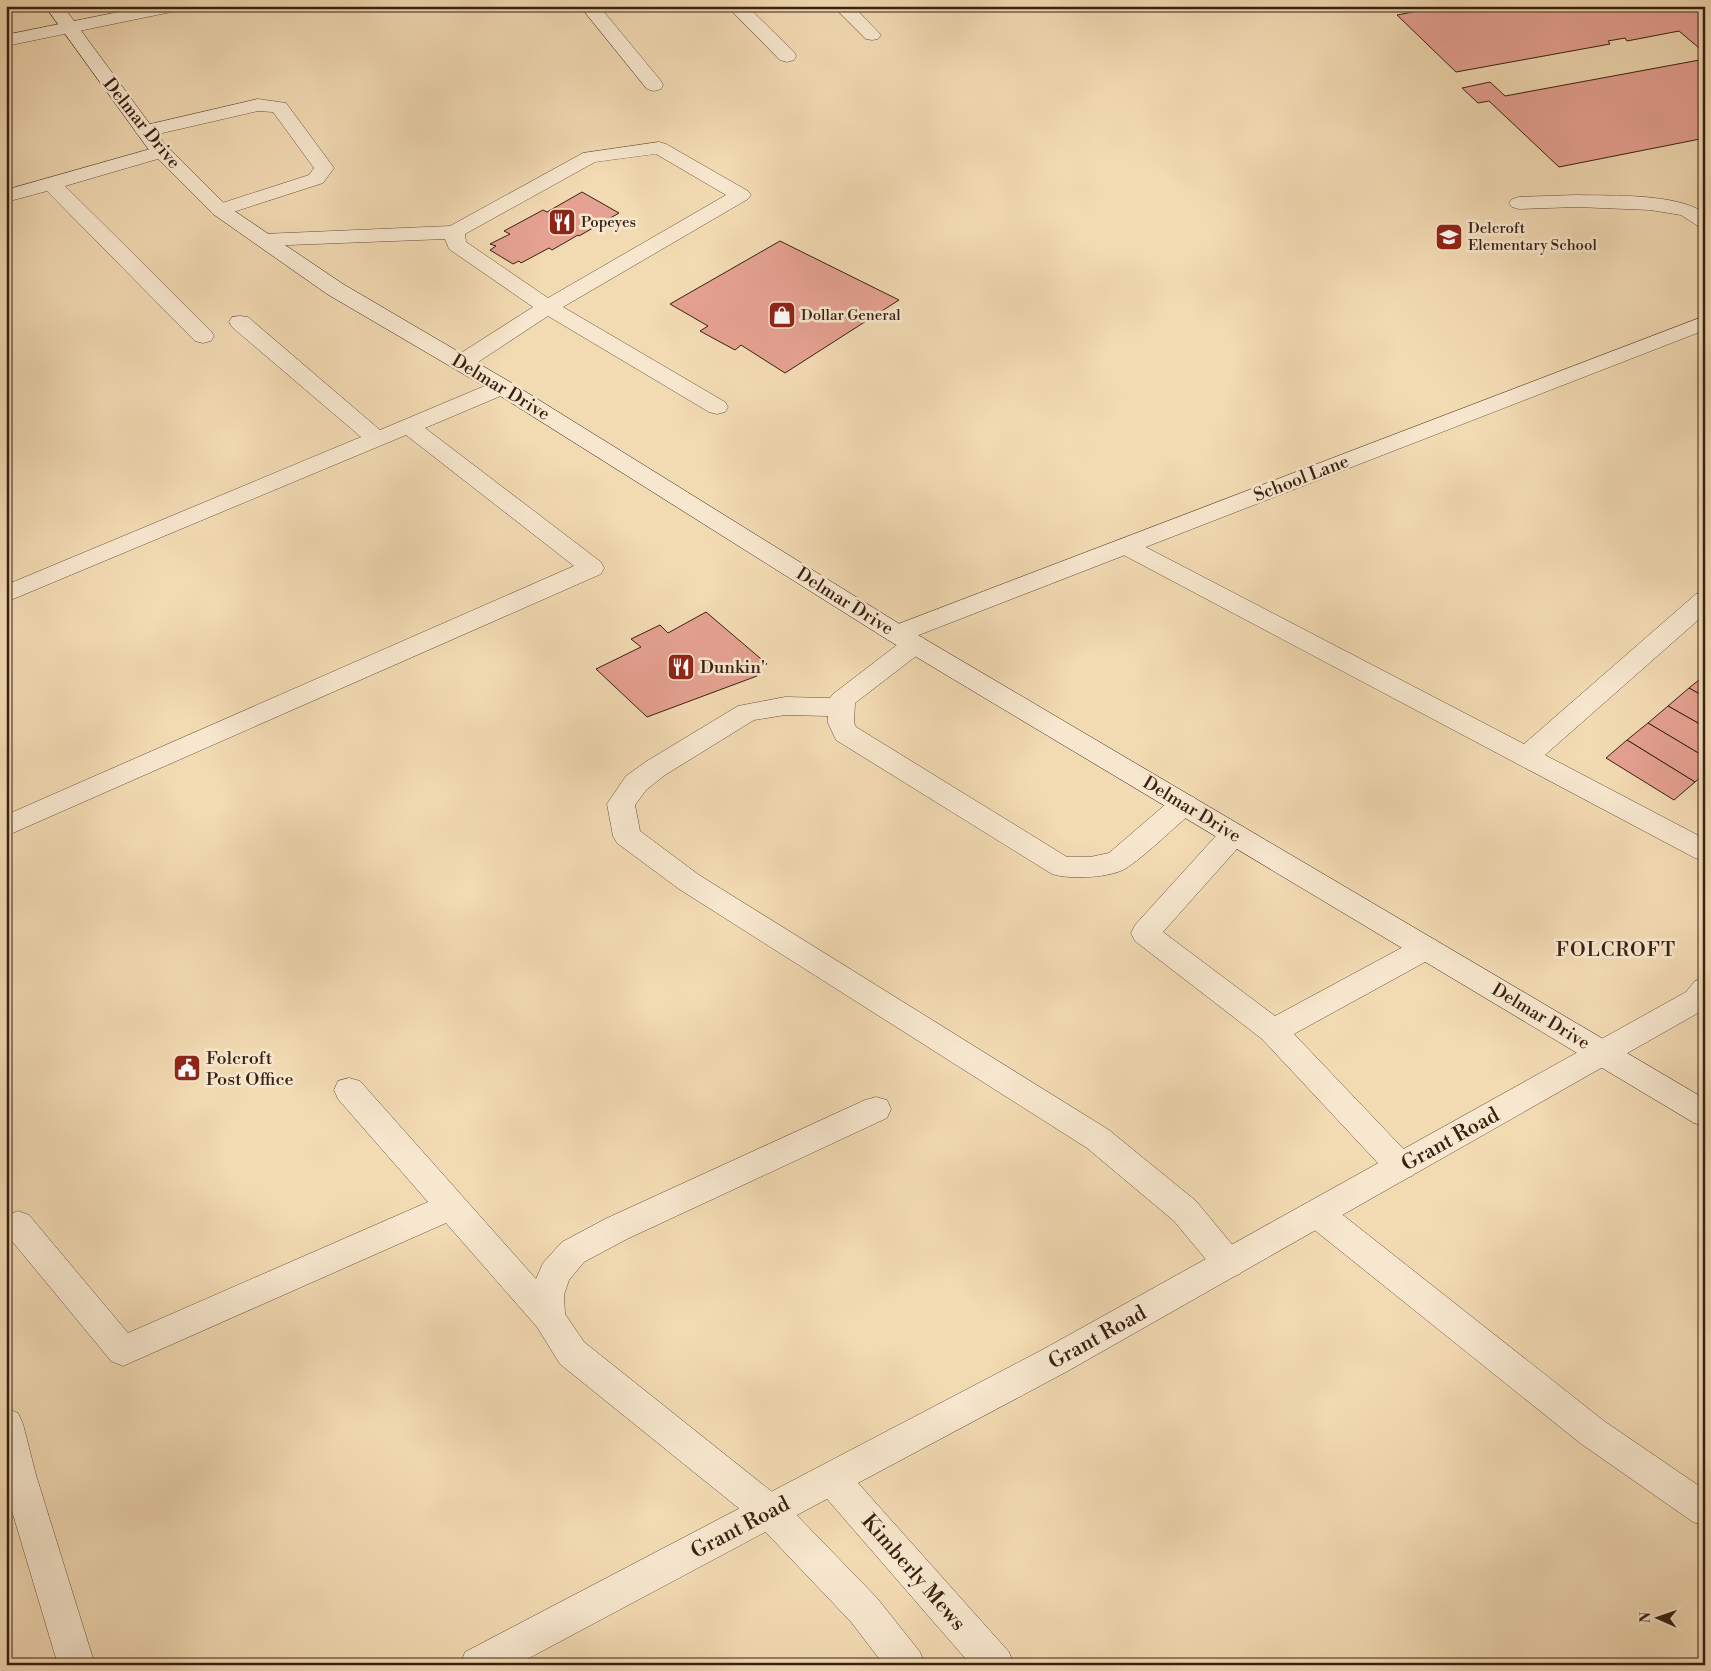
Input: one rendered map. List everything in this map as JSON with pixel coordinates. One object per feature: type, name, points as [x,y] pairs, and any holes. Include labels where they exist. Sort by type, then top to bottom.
[{"type":"street","name":"Delmar Drive","points":[[54,6],[162,152],[220,210],[335,289],[502,387],[906,639],[1705,1114]]},
{"type":"street","points":[[6,41],[176,6]]},
{"type":"street","points":[[589,6],[654,85]]},
{"type":"street","points":[[736,6],[787,56]]},
{"type":"street","points":[[842,6],[872,35]]},
{"type":"street","points":[[145,131],[258,105],[279,107],[324,168],[316,179],[220,210]]},
{"type":"street","points":[[263,240],[454,232],[590,157],[659,148],[741,195],[549,306],[461,363]]},
{"type":"street","points":[[6,196],[162,152]]},
{"type":"street","points":[[52,184],[203,336]]},
{"type":"street","points":[[1519,203],[1577,201],[1650,204],[1687,210],[1705,222]]},
{"type":"street","points":[[454,232],[456,245],[501,279],[717,407]]},
{"type":"street","points":[[240,322],[377,439]]},
{"type":"street","name":"School Lane","points":[[842,707],[842,700],[906,639],[1125,546],[1705,322]]},
{"type":"street","points":[[6,594],[502,387]]},
{"type":"street","points":[[6,826],[592,568],[408,426]]},
{"type":"street","points":[[1125,546],[1705,851]]},
{"type":"street","points":[[1525,758],[1705,600]]},
{"type":"street","points":[[1184,804],[1117,861],[1090,867],[1062,867],[845,734],[841,723],[842,707],[785,706],[747,712],[656,768],[636,783],[622,804],[627,836],[689,882],[1098,1139],[1185,1211],[1228,1264]]},
{"type":"street","points":[[1234,834],[1145,932],[1273,1031],[1401,1167]]},
{"type":"street","points":[[1273,1031],[1426,948]]},
{"type":"street","name":"Grant Road","points":[[478,1665],[1054,1361],[1696,1000],[1705,990]]},
{"type":"street","points":[[349,1090],[549,1317],[572,1353],[770,1511],[864,1610],[907,1665]]},
{"type":"street","points":[[549,1317],[548,1294],[554,1273],[573,1252],[616,1229],[876,1110]]},
{"type":"street","points":[[6,1230],[18,1225],[123,1351],[452,1206]]},
{"type":"street","points":[[1318,1214],[1592,1432],[1705,1510]]},
{"type":"street","points":[[6,1424],[19,1474],[77,1665]]},
{"type":"street","name":"Kimberly Mews","points":[[832,1479],[996,1665]]},
{"type":"building","points":[[1445,6],[1705,6],[1705,53],[1679,31],[1627,41],[1625,38],[1608,41],[1610,44],[1456,72],[1397,15]]},
{"type":"building","points":[[1705,59],[1705,138],[1559,167],[1489,101],[1478,103],[1462,88],[1490,82],[1505,96]]},
{"type":"building","name":"Popeyes","points":[[582,192],[619,213],[552,250],[549,248],[521,263],[519,261],[513,264],[490,250],[496,246],[490,244],[510,234],[504,231],[543,210],[547,212]]},
{"type":"building","name":"Dollar General","points":[[780,241],[899,300],[785,373],[741,345],[735,350],[700,331],[708,326],[670,304]]},
{"type":"building","name":"Dunkin'","points":[[706,612],[767,664],[753,670],[757,676],[647,717],[596,669],[641,647],[631,639],[660,625],[668,633]]},
{"type":"building","points":[[1705,675],[1705,697],[1689,688]]},
{"type":"building","points":[[1689,688],[1705,697],[1705,727],[1668,706]]},
{"type":"building","points":[[1668,706],[1705,727],[1705,757],[1648,723]]},
{"type":"building","points":[[1648,723],[1705,757],[1705,773],[1695,782],[1627,740]]},
{"type":"building","points":[[1627,740],[1695,782],[1674,800],[1606,758]]},
{"type":"place","name":"Popeyes","points":[[562,222]]},
{"type":"place","name":"Delcroft Elementary School","points":[[1449,237]]},
{"type":"place","name":"Dollar General","points":[[782,315]]},
{"type":"place","name":"Dunkin'","points":[[681,667]]},
{"type":"place","name":"Folcroft Post Office","points":[[187,1068]]},
{"type":"district","name":"FOLCROFT","points":[[1616,949]]}]
